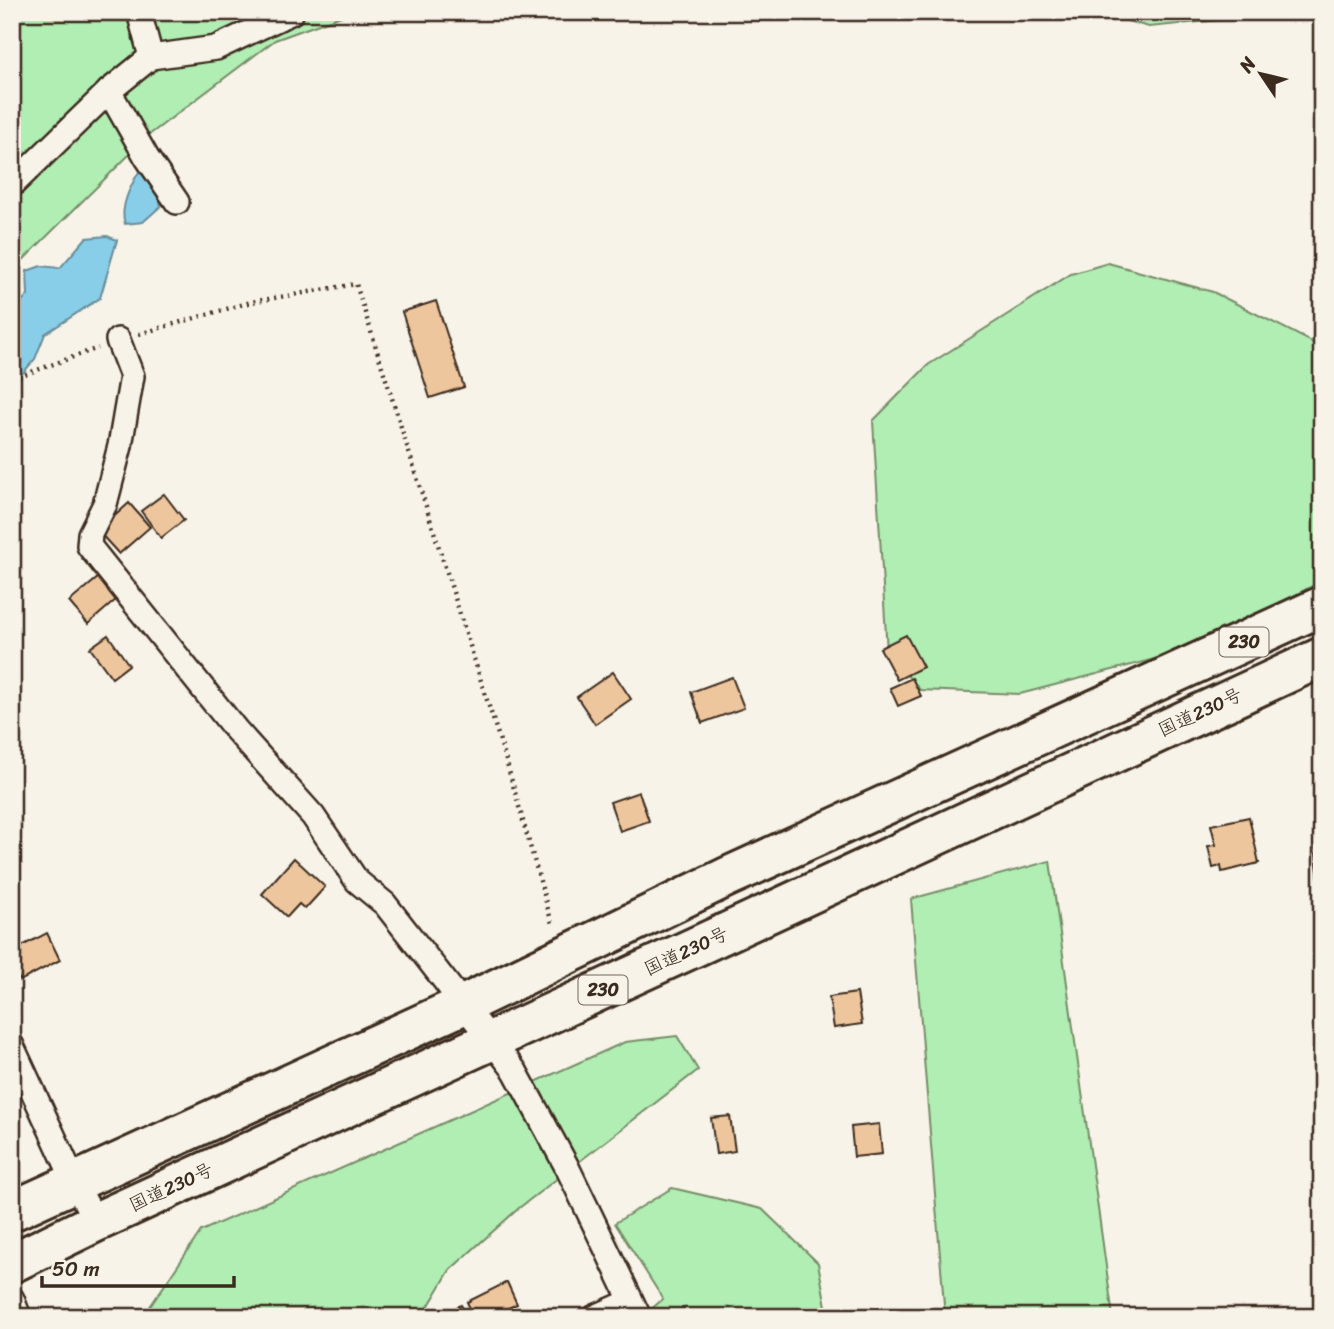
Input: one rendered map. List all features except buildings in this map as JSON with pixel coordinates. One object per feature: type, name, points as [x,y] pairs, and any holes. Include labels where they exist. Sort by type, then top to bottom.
[{"type":"highway","name":"230","points":[[12,1211],[465,1004],[740,871],[1322,606]]},
{"type":"highway","name":"国道230号","points":[[12,1262],[1322,657]]},
{"type":"street","points":[[139,12],[151,57]]},
{"type":"street","points":[[12,185],[109,91],[151,57],[216,48],[292,12]]},
{"type":"street","points":[[109,91],[147,158],[177,202]]},
{"type":"street","points":[[118,340],[132,376],[120,446],[105,504],[90,534],[89,546],[236,730],[313,816],[357,881],[385,904],[515,1070],[567,1167],[635,1309],[595,1317]]},
{"type":"street","points":[[12,1046],[75,1183],[96,1222]]},
{"type":"street","points":[[12,1299],[19,1317]]},
{"type":"path","points":[[12,379],[118,340],[251,302],[356,285],[505,757],[561,958]]},
{"type":"green space","points":[[12,12],[352,12],[275,40],[149,135],[12,271]]},
{"type":"green space","points":[[1094,12],[1262,12],[1259,16],[1149,27]]},
{"type":"green space","points":[[1108,263],[1213,292],[1322,347],[1322,581],[1189,650],[1020,694],[920,690],[887,652],[873,421],[928,365],[1071,274]]},
{"type":"green space","points":[[1050,861],[1113,1317],[945,1317],[911,899]]},
{"type":"green space","points":[[677,1036],[698,1070],[519,1208],[450,1270],[422,1317],[143,1317],[201,1231],[625,1042]]},
{"type":"green space","points":[[672,1188],[762,1209],[818,1263],[828,1317],[642,1317],[663,1299],[615,1223]]},
{"type":"water","points":[[140,170],[155,176],[161,206],[143,222],[125,224],[125,203]]},
{"type":"water","points":[[107,236],[117,240],[100,298],[45,334],[35,359],[22,374],[12,372],[12,310],[28,295],[27,271],[41,266],[60,268],[86,238]]}]
